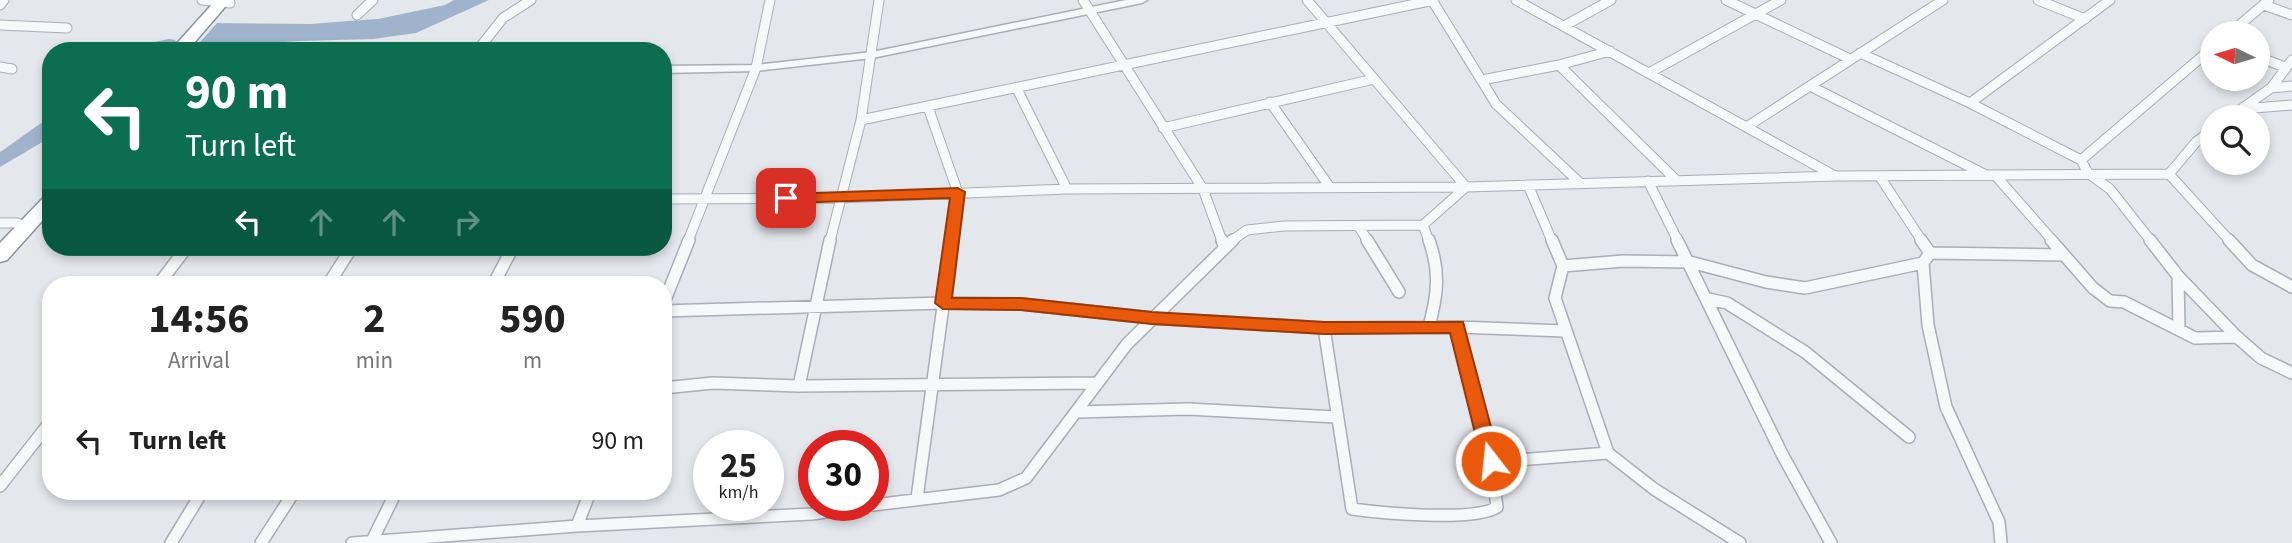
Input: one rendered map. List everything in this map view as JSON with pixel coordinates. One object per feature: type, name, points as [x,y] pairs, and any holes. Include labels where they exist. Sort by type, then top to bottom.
[{"type":"highway","points":[[187,42],[227,2]]},
{"type":"highway","points":[[194,42],[227,2]]},
{"type":"highway","points":[[0,242],[9,223],[42,196]]},
{"type":"highway","points":[[0,255],[42,210]]},
{"type":"street","points":[[0,5],[4,0]]},
{"type":"street","points":[[202,0],[227,2]]},
{"type":"street","points":[[357,15],[373,0]]},
{"type":"street","points":[[484,42],[503,18],[531,0]]},
{"type":"street","points":[[672,283],[756,68],[770,0]]},
{"type":"street","points":[[799,386],[839,198],[861,120],[879,0]]},
{"type":"street","points":[[672,70],[756,68],[872,55],[1086,5],[1142,0]]},
{"type":"street","points":[[1307,0],[1466,187]]},
{"type":"street","points":[[861,120],[1433,0],[1496,104],[1579,182]]},
{"type":"street","points":[[1516,0],[1837,176]]},
{"type":"street","points":[[1564,26],[1611,0]]},
{"type":"street","points":[[1726,0],[1850,59]]},
{"type":"street","points":[[1649,73],[1781,0]]},
{"type":"street","points":[[1748,126],[1943,0]]},
{"type":"street","points":[[2039,0],[2085,19]]},
{"type":"street","points":[[1970,103],[2110,0]]},
{"type":"street","points":[[2244,21],[2266,2],[2292,15]]},
{"type":"street","points":[[1086,5],[1203,189],[1224,246]]},
{"type":"street","points":[[0,25],[67,28]]},
{"type":"street","points":[[1482,80],[1559,65],[1610,51]]},
{"type":"street","points":[[1860,53],[1970,103],[2081,160],[2088,173],[2109,189],[2178,276],[2237,337],[2261,359],[2292,373]]},
{"type":"street","points":[[2081,160],[2200,58]]},
{"type":"street","points":[[2248,105],[2271,88],[2288,64],[2270,60]]},
{"type":"street","points":[[1559,65],[1676,180]]},
{"type":"street","points":[[0,67],[12,69]]},
{"type":"street","points":[[1163,128],[1374,79]]},
{"type":"street","points":[[2271,88],[2292,86]]},
{"type":"street","points":[[1812,87],[1991,175],[2093,288],[2110,301],[2123,302],[2196,338],[2237,337]]},
{"type":"street","points":[[1017,89],[1067,189]]},
{"type":"street","points":[[1270,102],[1329,186]]},
{"type":"street","points":[[2270,107],[2292,105]]},
{"type":"street","points":[[918,498],[958,192],[928,107]]},
{"type":"street","points":[[2169,174],[2200,139]]},
{"type":"street","points":[[672,199],[839,198],[1067,189],[1466,187],[1837,176],[2169,174],[2252,265],[2292,288]]},
{"type":"street","points":[[1880,177],[1927,258],[1928,326],[1946,407],[1999,522],[2001,543]]},
{"type":"street","points":[[1648,181],[1708,299],[1737,365],[1831,543]]},
{"type":"street","points":[[1528,185],[1563,266],[1555,298],[1564,331],[1608,453],[1654,489],[1740,543]]},
{"type":"street","points":[[889,503],[999,490],[1026,478],[1096,383],[1152,318],[1224,246],[1247,230],[1284,226],[1423,225],[1466,187]]},
{"type":"street","points":[[1423,225],[1438,262],[1440,287],[1429,326]]},
{"type":"street","points":[[1359,227],[1399,292]]},
{"type":"street","points":[[165,276],[180,256]]},
{"type":"street","points":[[334,276],[346,256]]},
{"type":"street","points":[[498,276],[508,256]]},
{"type":"street","points":[[1563,266],[1623,261],[1690,262],[1766,282],[1805,288],[1927,258],[2064,256]]},
{"type":"street","points":[[2178,276],[2179,329]]},
{"type":"street","points":[[1708,299],[1727,303],[1805,352],[1909,436]]},
{"type":"street","points":[[672,311],[943,303],[1021,304],[1152,318],[1324,328],[1429,326],[1564,331]]},
{"type":"street","points":[[1324,328],[1352,509],[1417,514],[1490,512],[1497,507],[1498,500],[1491,461],[1457,327]]},
{"type":"street","points":[[672,387],[713,383],[799,386],[1096,383]]},
{"type":"street","points":[[1076,412],[1188,409],[1336,417]]},
{"type":"street","points":[[0,486],[42,432]]},
{"type":"street","points":[[1491,461],[1608,453]]},
{"type":"street","points":[[171,543],[197,500]]},
{"type":"street","points":[[261,543],[289,500]]},
{"type":"street","points":[[372,541],[392,500]]},
{"type":"street","points":[[577,526],[587,500]]},
{"type":"street","points":[[352,543],[577,526],[798,515]]},
{"type":"water","points":[[454,0],[489,0],[416,33],[373,39],[200,42],[217,23],[311,24],[378,19],[445,5]]},
{"type":"waterway","points":[[0,161],[42,133]]},
{"type":"route","points":[[786,198],[958,192],[943,303],[1021,304],[1152,318],[1324,328],[1457,327],[1491,461]]}]
